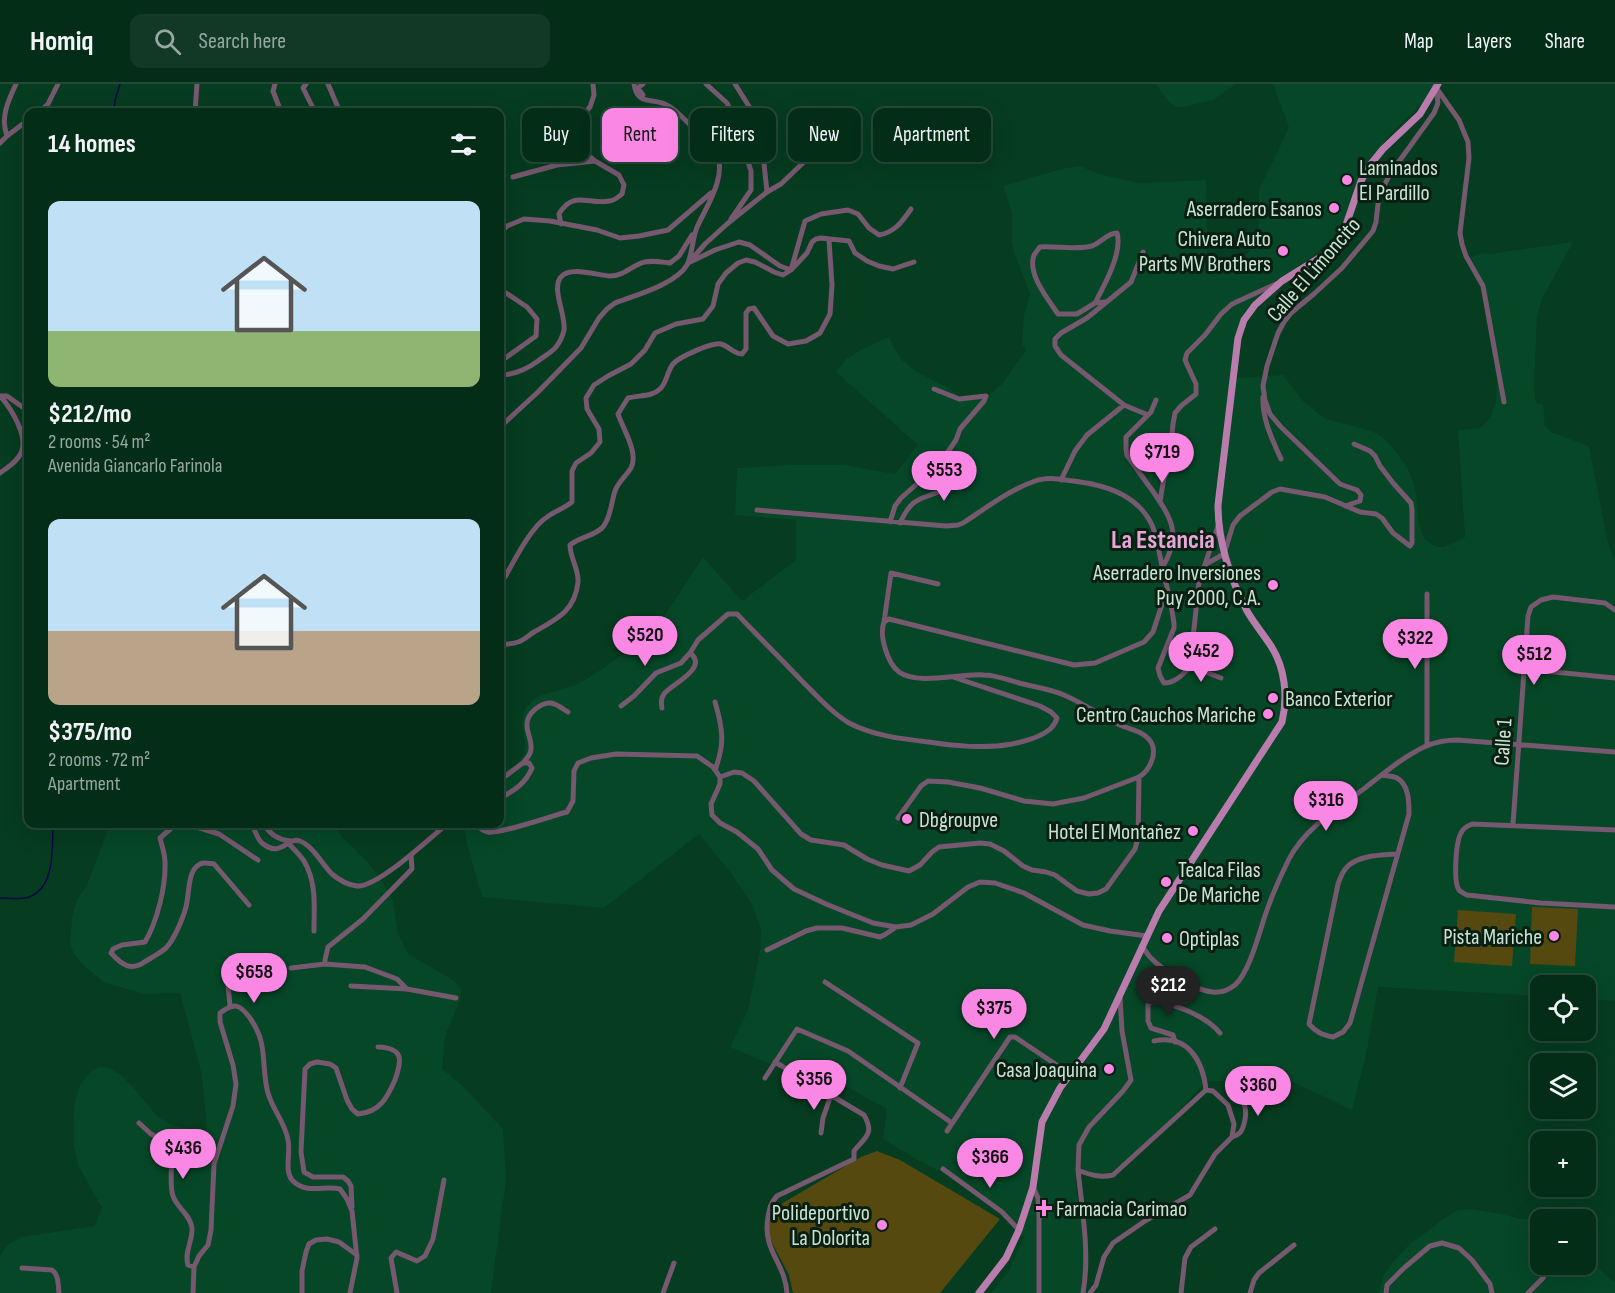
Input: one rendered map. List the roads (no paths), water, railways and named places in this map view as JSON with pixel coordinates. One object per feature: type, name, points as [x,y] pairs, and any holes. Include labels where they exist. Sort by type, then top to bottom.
[{"type":"main road","points":[[979,1293],[1006,1258],[1019,1230],[1033,1187],[1042,1122],[1060,1088],[1104,1029],[1159,911],[1282,722],[1285,708],[1281,663],[1248,613],[1228,571],[1218,526],[1218,505],[1238,338],[1244,320],[1255,305],[1282,281],[1327,253],[1345,228],[1361,181],[1370,165],[1383,149],[1420,114],[1437,86]]},
{"type":"street","points":[[44,108],[58,84]]},
{"type":"street","points":[[195,108],[197,84]]},
{"type":"street","points":[[275,84],[273,91],[280,108]]},
{"type":"street","points":[[306,84],[303,88],[313,108]]},
{"type":"street","points":[[328,84],[338,108]]},
{"type":"street","points":[[561,224],[559,214],[564,206],[576,199],[611,201],[622,194],[624,185],[619,176],[595,161],[578,146],[576,134],[579,121],[590,107],[594,95],[593,84]]},
{"type":"street","points":[[504,375],[531,366],[555,348],[564,331],[561,304],[556,287],[564,274],[572,271],[612,276],[625,273],[640,262],[670,262],[679,256],[714,191],[720,171],[716,153],[679,114],[665,104],[648,101],[636,94],[634,84]]},
{"type":"street","points":[[643,84],[639,87],[643,94]]},
{"type":"street","points":[[706,84],[726,103],[732,113],[751,171],[751,190],[727,224]]},
{"type":"street","points":[[735,84],[760,126],[768,192]]},
{"type":"street","points":[[7,136],[2,120],[14,85]]},
{"type":"street","points":[[1437,86],[1460,120],[1468,142],[1460,233],[1466,256],[1483,286],[1504,402]]},
{"type":"street","name":"Calle El Limoncito","points":[[1345,506],[1360,501],[1361,495],[1357,490],[1340,484],[1270,414],[1263,386],[1267,366],[1278,333],[1291,313],[1342,268],[1373,231],[1379,195],[1390,174],[1434,113],[1438,103],[1437,86]]},
{"type":"street","points":[[0,143],[24,123]]},
{"type":"street","points":[[513,177],[557,165],[595,161]]},
{"type":"street","points":[[504,423],[581,348],[607,309],[615,303],[673,280],[705,244],[727,224],[781,184],[804,162]]},
{"type":"street","points":[[504,229],[524,219],[597,231],[620,238],[639,236],[668,230],[714,191]]},
{"type":"street","points":[[791,270],[805,221],[820,214],[848,210],[858,214],[869,228],[879,235],[899,226],[911,210]]},
{"type":"street","points":[[688,263],[695,230]]},
{"type":"street","points":[[1095,303],[1116,257],[1119,238],[1117,233],[1112,233],[1093,245],[1084,247],[1040,248],[1034,255],[1033,269],[1037,282],[1058,314],[1077,314],[1095,303],[1105,302]]},
{"type":"street","points":[[504,578],[536,527],[546,517],[562,510],[572,502],[572,471],[576,463],[591,453],[600,442],[599,429],[587,409],[586,398],[594,385],[631,364],[645,350],[655,333],[676,324],[703,318],[712,306],[718,284],[738,263],[746,260],[755,262],[783,275],[807,253],[812,242],[821,238],[849,241],[855,253],[879,266],[893,269],[914,262]]},
{"type":"street","points":[[504,644],[520,642],[560,617],[576,596],[579,579],[570,553],[570,545],[602,527],[610,512],[615,489],[633,465],[633,449],[622,428],[618,414],[628,398],[652,395],[661,388],[673,363],[693,352],[721,344],[733,352],[742,354],[746,349],[746,313],[749,309],[754,308],[773,336],[788,344],[806,341],[820,333],[830,314],[832,285],[829,240]]},
{"type":"street","points":[[688,263],[739,242],[750,244],[780,266],[791,270]]},
{"type":"street","points":[[1143,252],[1131,282],[1087,318],[1061,333],[1055,339],[1055,346],[1061,356],[1124,405],[1148,415]]},
{"type":"street","points":[[1160,501],[1164,478],[1169,468],[1175,413],[1196,394],[1196,384],[1185,360],[1187,353],[1232,304],[1282,281]]},
{"type":"street","points":[[504,293],[527,307],[537,319],[536,336],[504,357]]},
{"type":"street","points":[[1263,386],[1262,406],[1281,459]]},
{"type":"street","points":[[890,522],[895,506],[901,498],[945,456],[960,429],[986,396],[959,399],[933,389]]},
{"type":"street","points":[[0,396],[8,396],[24,408]]},
{"type":"street","points":[[0,396],[12,411],[24,443],[20,456],[0,473]]},
{"type":"street","points":[[1156,400],[1148,415],[1126,437],[1125,449],[1170,518],[1173,535],[1170,555],[1162,568]]},
{"type":"street","points":[[1061,480],[1087,435],[1124,405]]},
{"type":"street","points":[[1206,564],[1224,554],[1233,525],[1240,516],[1272,492],[1280,489],[1325,497],[1360,512],[1376,514],[1410,546],[1412,543],[1411,503],[1393,483],[1375,456],[1370,451],[1354,444]]},
{"type":"street","points":[[900,523],[906,510],[913,503],[922,497],[947,489],[972,468]]},
{"type":"street","points":[[757,510],[946,526],[958,525],[1038,480],[1061,480],[1109,488],[1131,500],[1146,515],[1152,526],[1174,628],[1158,668],[1164,683],[1184,673],[1190,666],[1199,582],[1218,526]]},
{"type":"street","points":[[898,818],[921,786],[928,781],[980,788],[1024,801],[1053,804],[1084,798],[1138,777],[1145,773],[1154,752],[1153,745],[1148,738],[1138,731],[1064,695],[986,675],[918,678],[900,673],[893,666],[883,641],[881,628],[884,622],[891,573],[938,584]]},
{"type":"street","points":[[884,622],[889,619],[1074,664],[1095,663],[1144,642],[1154,632],[1167,589]]},
{"type":"street","points":[[1427,594],[1427,746]]},
{"type":"street","name":"Calle 1","points":[[1513,824],[1527,616],[1531,607],[1541,600],[1553,597],[1605,603],[1615,610]]},
{"type":"street","points":[[621,706],[656,673],[681,663],[698,640],[728,614],[737,614],[829,708],[848,722],[868,731],[891,737],[957,746],[998,746],[1023,742],[1050,729],[1055,724],[1057,718],[1052,712],[1040,706],[951,676]]},
{"type":"street","points":[[662,708],[661,701],[665,692],[687,677],[693,666],[694,656],[690,653]]},
{"type":"street","points":[[1190,666],[1221,678]]},
{"type":"street","points":[[1523,669],[1615,678]]},
{"type":"street","points":[[715,702],[721,722],[722,740],[721,753],[715,770]]},
{"type":"street","points":[[504,777],[524,763],[530,754],[527,720],[531,713],[544,704],[553,703],[568,712]]},
{"type":"street","points":[[1142,946],[1150,957],[1165,969],[1200,989],[1221,992],[1234,986],[1242,978],[1248,965],[1268,907],[1290,857],[1318,823],[1404,758],[1427,746],[1450,740],[1615,752]]},
{"type":"street","points":[[479,828],[488,832],[504,830],[567,812],[573,801],[574,771],[578,763],[591,758],[616,754],[697,756],[720,777],[720,784],[711,804],[712,815],[758,849],[772,870],[794,889],[825,904],[873,923],[896,927],[911,925],[933,914],[968,887],[980,882],[995,883],[1024,893],[1083,924],[1110,931],[1147,936]]},
{"type":"street","points":[[504,796],[514,791],[529,776],[532,768],[529,763],[524,763]]},
{"type":"street","points":[[720,777],[734,772],[742,773],[754,781],[801,834],[811,840],[844,845],[882,866],[909,871],[920,865],[939,847],[990,844],[1004,851],[1023,866],[1055,875],[1077,891],[1089,894],[1106,889],[1134,849],[1138,838],[1138,777]]},
{"type":"street","points":[[1382,774],[1398,779],[1404,785],[1409,798],[1409,814],[1350,1023],[1343,1032],[1333,1037],[1323,1035],[1309,1024],[1342,873],[1349,864],[1362,859],[1397,854]]},
{"type":"street","points":[[1615,830],[1472,824],[1466,826],[1460,834],[1457,848],[1456,883],[1460,891],[1467,896],[1615,907]]},
{"type":"street","points":[[171,828],[160,838],[165,862],[162,888],[152,929],[145,942],[122,945],[113,949],[111,953],[120,963],[132,967],[143,964],[165,948],[172,939],[186,907],[190,882],[196,867],[204,862],[214,864],[249,905]]},
{"type":"street","points":[[200,828],[219,834],[258,860]]},
{"type":"street","points":[[253,828],[260,842],[271,849],[281,849],[290,842],[299,840],[332,874],[358,887],[369,884],[404,861],[442,828]]},
{"type":"street","points":[[267,828],[274,837],[290,842],[303,859],[309,872],[314,890],[314,931]]},
{"type":"street","points":[[325,964],[328,947],[363,919],[412,869],[411,855]]},
{"type":"street","points":[[767,950],[817,928],[842,928],[880,937],[896,927]]},
{"type":"street","points":[[229,962],[230,1006]]},
{"type":"street","points":[[291,968],[325,964],[365,967],[397,979],[407,989]]},
{"type":"street","points":[[825,982],[918,1043],[900,1088]]},
{"type":"street","points":[[351,986],[407,989],[456,998]]},
{"type":"street","points":[[1083,1293],[1086,1276],[1085,1234],[1078,1170],[1079,1146],[1089,1128],[1123,1092],[1131,1080],[1122,1031],[1120,995]]},
{"type":"street","points":[[1175,1042],[1173,1035],[1151,1028],[1148,1022],[1148,1004],[1154,1001],[1163,1002],[1202,1017],[1213,1024],[1220,1033]]},
{"type":"street","points":[[193,1293],[194,1267],[209,1237],[214,1164],[233,1106],[236,1084],[233,1065],[220,1022],[220,1013],[230,1006],[236,1005],[244,1011],[262,1040],[267,1089],[272,1106],[288,1137],[290,1178],[301,1187],[317,1190],[331,1187],[340,1189],[352,1211]]},
{"type":"street","points":[[765,1078],[797,1029],[848,1051],[952,1123]]},
{"type":"street","points":[[947,1131],[1010,1037],[1015,1037],[1070,1074]]},
{"type":"street","points":[[1154,1041],[1163,1039],[1184,1045],[1196,1056],[1206,1090]]},
{"type":"street","points":[[350,1293],[357,1258],[351,1186],[343,1177],[313,1177],[304,1172],[301,1152],[305,1069],[317,1062],[330,1064],[336,1068],[352,1109],[358,1114],[368,1113],[389,1095],[400,1066],[400,1058],[396,1051],[378,1047]]},
{"type":"street","points":[[775,1062],[864,1115],[869,1129],[868,1136],[854,1151],[854,1159],[777,1196],[771,1203],[766,1229],[769,1247],[781,1267],[787,1284],[787,1293]]},
{"type":"street","points":[[1090,1293],[1096,1285],[1104,1257],[1113,1243],[1145,1221],[1190,1196],[1215,1154],[1232,1137],[1243,1130],[1247,1114],[1246,1107],[1234,1084]]},
{"type":"street","points":[[1078,1170],[1091,1176],[1113,1175],[1206,1090]]},
{"type":"street","points":[[1206,1090],[1213,1091],[1228,1105],[1234,1124],[1232,1137]]},
{"type":"street","points":[[821,1133],[831,1095]]},
{"type":"street","points":[[139,1123],[151,1134],[170,1144],[172,1148],[173,1197],[188,1216],[192,1226],[186,1260],[188,1265],[194,1267]]},
{"type":"street","points":[[943,1170],[1002,1212],[1019,1230]]},
{"type":"street","points":[[397,1293],[391,1258],[396,1252],[417,1261],[425,1256],[433,1239],[444,1180]]},
{"type":"street","points":[[1033,1187],[1040,1210],[1039,1293]]},
{"type":"street","points":[[1181,1293],[1185,1258],[1191,1246],[1215,1228]]},
{"type":"street","points":[[302,1293],[302,1271],[309,1244],[316,1240],[327,1239],[339,1242],[357,1255]]},
{"type":"street","points":[[1386,1293],[1387,1285],[1404,1268],[1430,1246],[1443,1243],[1459,1248],[1473,1260],[1490,1284],[1492,1293]]},
{"type":"street","points":[[1250,1293],[1259,1273],[1294,1245]]},
{"type":"street","points":[[663,1293],[674,1263]]},
{"type":"street","points":[[22,1268],[56,1272],[59,1293]]},
{"type":"street","points":[[1528,1293],[1544,1275]]},
{"type":"waterway","points":[[114,108],[120,84]]},
{"type":"waterway","points":[[0,898],[29,897],[44,885],[51,865],[53,828]]},
{"type":"place","name":"Laminados El Pardillo","points":[[1347,180]]},
{"type":"place","name":"Aserradero Esanos","points":[[1334,208]]},
{"type":"place","name":"Chivera Auto Parts MV Brothers","points":[[1283,251]]},
{"type":"place","name":"Aserradero Inversiones Puy 2000, C.A.","points":[[1273,585]]},
{"type":"place","name":"Banco Exterior","points":[[1273,698]]},
{"type":"place","name":"Centro Cauchos Mariche","points":[[1268,714]]},
{"type":"place","name":"Dbgroupve","points":[[907,819]]},
{"type":"place","name":"Hotel El Montañez","points":[[1193,831]]},
{"type":"place","name":"Tealca Filas De Mariche","points":[[1166,882]]},
{"type":"place","name":"Pista Mariche","points":[[1554,936]]},
{"type":"place","name":"Optiplas","points":[[1167,938]]},
{"type":"place","name":"Casa Joaquina","points":[[1109,1069]]},
{"type":"place","name":"Farmacia Carimao","points":[[1044,1208]]},
{"type":"place","name":"Polideportivo La Dolorita","points":[[882,1225]]},
{"type":"district","name":"La Estancia","points":[[1163,539]]}]
